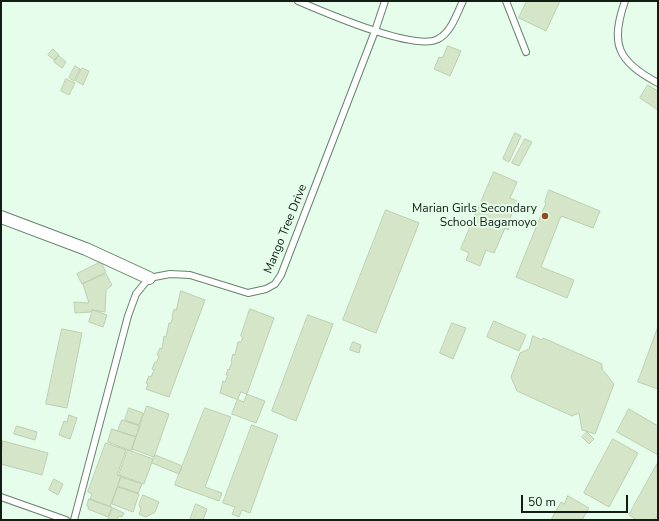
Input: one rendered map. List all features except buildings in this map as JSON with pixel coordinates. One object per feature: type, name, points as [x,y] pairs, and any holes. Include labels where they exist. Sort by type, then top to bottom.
[{"type":"street","points":[[1,217],[86,249],[149,278]]},
{"type":"lane","points":[[298,1],[376,31],[422,42],[439,39],[450,28],[463,1]]},
{"type":"lane","name":"Mango Tree Drive","points":[[149,278],[170,274],[190,275],[248,293],[266,289],[275,284],[281,275],[376,31],[385,1]]},
{"type":"lane","points":[[506,1],[526,52]]},
{"type":"lane","points":[[625,1],[617,25],[617,38],[620,51],[629,62],[658,83]]},
{"type":"lane","points":[[74,520],[128,316],[136,294],[149,278]]},
{"type":"lane","points":[[1,497],[66,520]]},
{"type":"place","name":"Marian Girls Secondary School Bagamoyo","points":[[545,216]]}]
